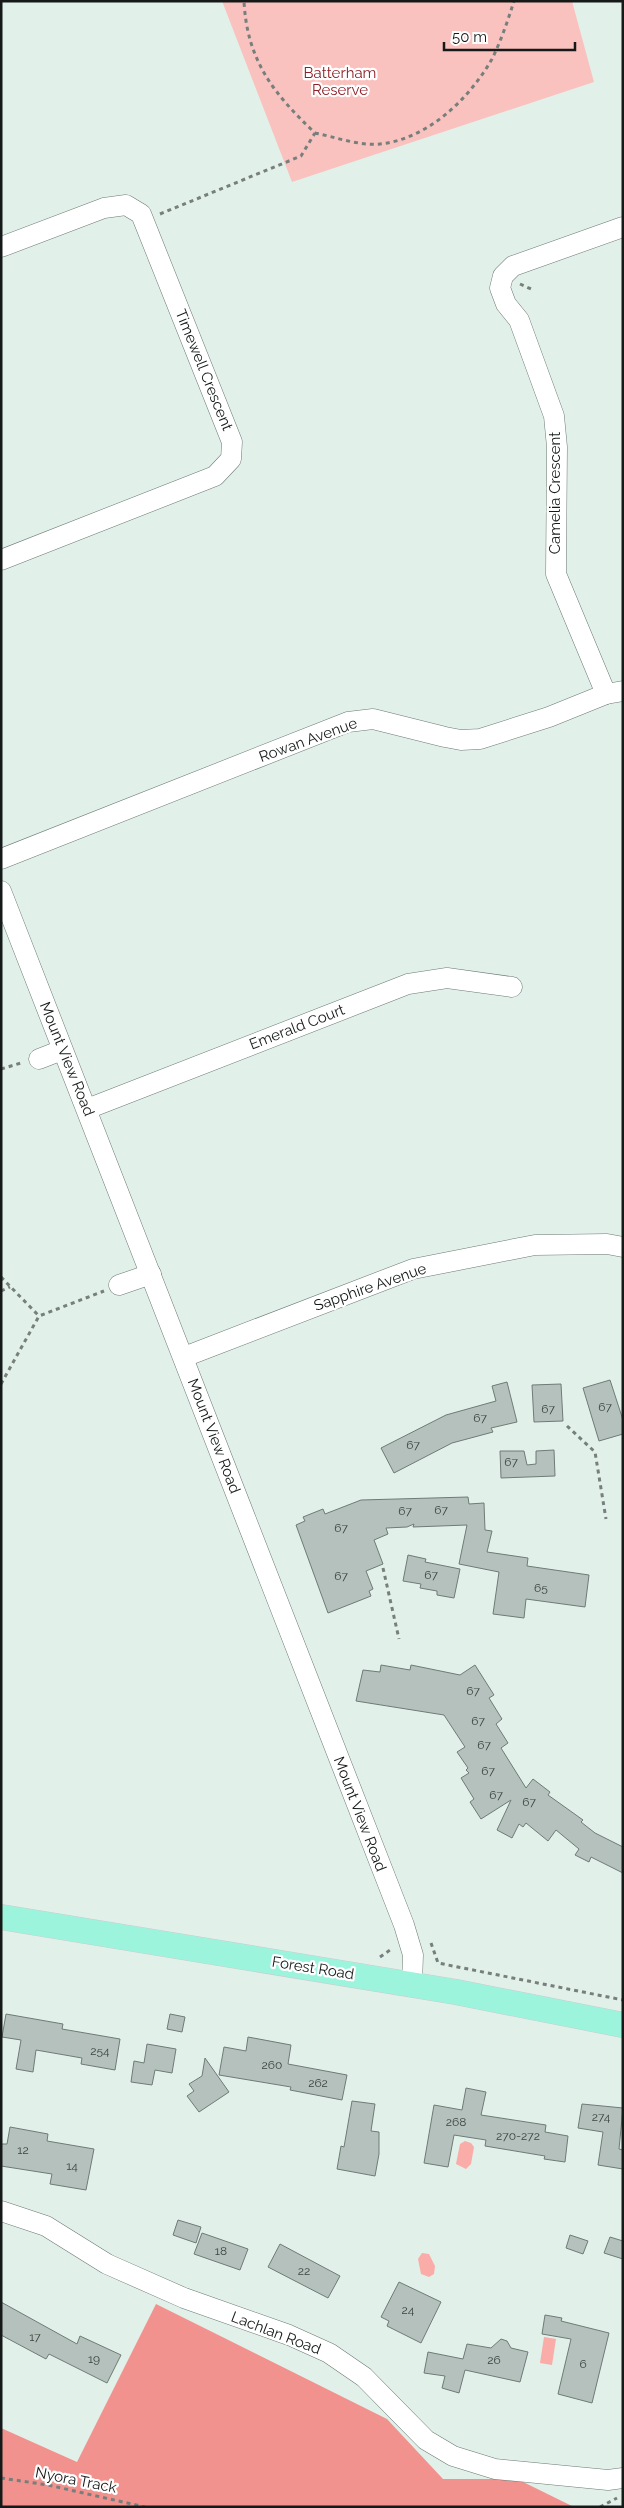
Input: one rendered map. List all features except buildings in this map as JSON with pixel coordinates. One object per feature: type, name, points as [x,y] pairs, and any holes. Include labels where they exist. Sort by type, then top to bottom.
[{"type":"main road","name":"Forest Road","points":[[1,1917],[412,1984],[623,2025]]},
{"type":"street","points":[[1,248],[104,208],[126,204],[142,214]]},
{"type":"street","name":"Timewell Crescent","points":[[1,560],[216,476],[232,459],[232,442],[142,214]]},
{"type":"street","name":"Camelia Crescent","points":[[614,692],[556,574],[557,447],[554,416],[519,320],[506,304],[500,288],[503,276],[513,266],[623,227]]},
{"type":"street","name":"Rowan Avenue","points":[[1,859],[348,722],[374,719],[445,737],[480,739],[549,717],[614,692]]},
{"type":"street","name":"Mount View Road","points":[[1,891],[62,1050],[88,1109],[404,1925],[413,1955],[412,1984]]},
{"type":"street","name":"Emerald Court","points":[[88,1109],[408,984],[447,978],[512,987]]},
{"type":"street","points":[[39,1059],[62,1050]]},
{"type":"street","name":"Sapphire Avenue","points":[[184,1357],[413,1269],[535,1245],[607,1244],[623,1247]]},
{"type":"street","points":[[119,1285],[151,1274]]},
{"type":"street","name":"Lachlan Road","points":[[1,2211],[46,2226],[108,2264],[175,2295],[289,2335],[329,2353],[364,2377],[426,2440],[453,2456],[495,2469],[608,2480],[623,2478]]},
{"type":"path","points":[[244,1],[250,42],[272,89],[315,133],[355,142],[379,144],[404,137],[434,124],[477,81],[487,65],[514,1]]},
{"type":"path","points":[[142,214],[159,215],[301,156],[315,133]]},
{"type":"path","points":[[1,1277],[39,1316]]},
{"type":"path","points":[[1,1384],[39,1316],[119,1285]]},
{"type":"path","points":[[1,1291],[10,1286]]},
{"type":"path","points":[[567,1426],[595,1452],[606,1519]]},
{"type":"path","points":[[383,1568],[399,1639]]},
{"type":"path","points":[[438,1963],[623,2000]]},
{"type":"path","name":"Nyora Track","points":[[1,2478],[57,2487],[146,2507]]},
{"type":"green space","name":"Batterham Reserve","points":[[222,1],[572,1],[594,82],[292,182]]},
{"type":"shaded area","points":[[465,2141],[471,2143],[474,2147],[471,2164],[466,2169],[456,2164],[460,2144]]},
{"type":"shaded area","points":[[422,2253],[429,2254],[435,2266],[434,2274],[429,2277],[421,2274],[418,2259]]},
{"type":"shaded area","points":[[156,2304],[387,2419],[443,2479],[517,2479],[574,2507],[1,2507],[1,2428],[77,2462]]},
{"type":"shaded area","points":[[544,2337],[556,2339],[552,2365],[540,2363]]}]
